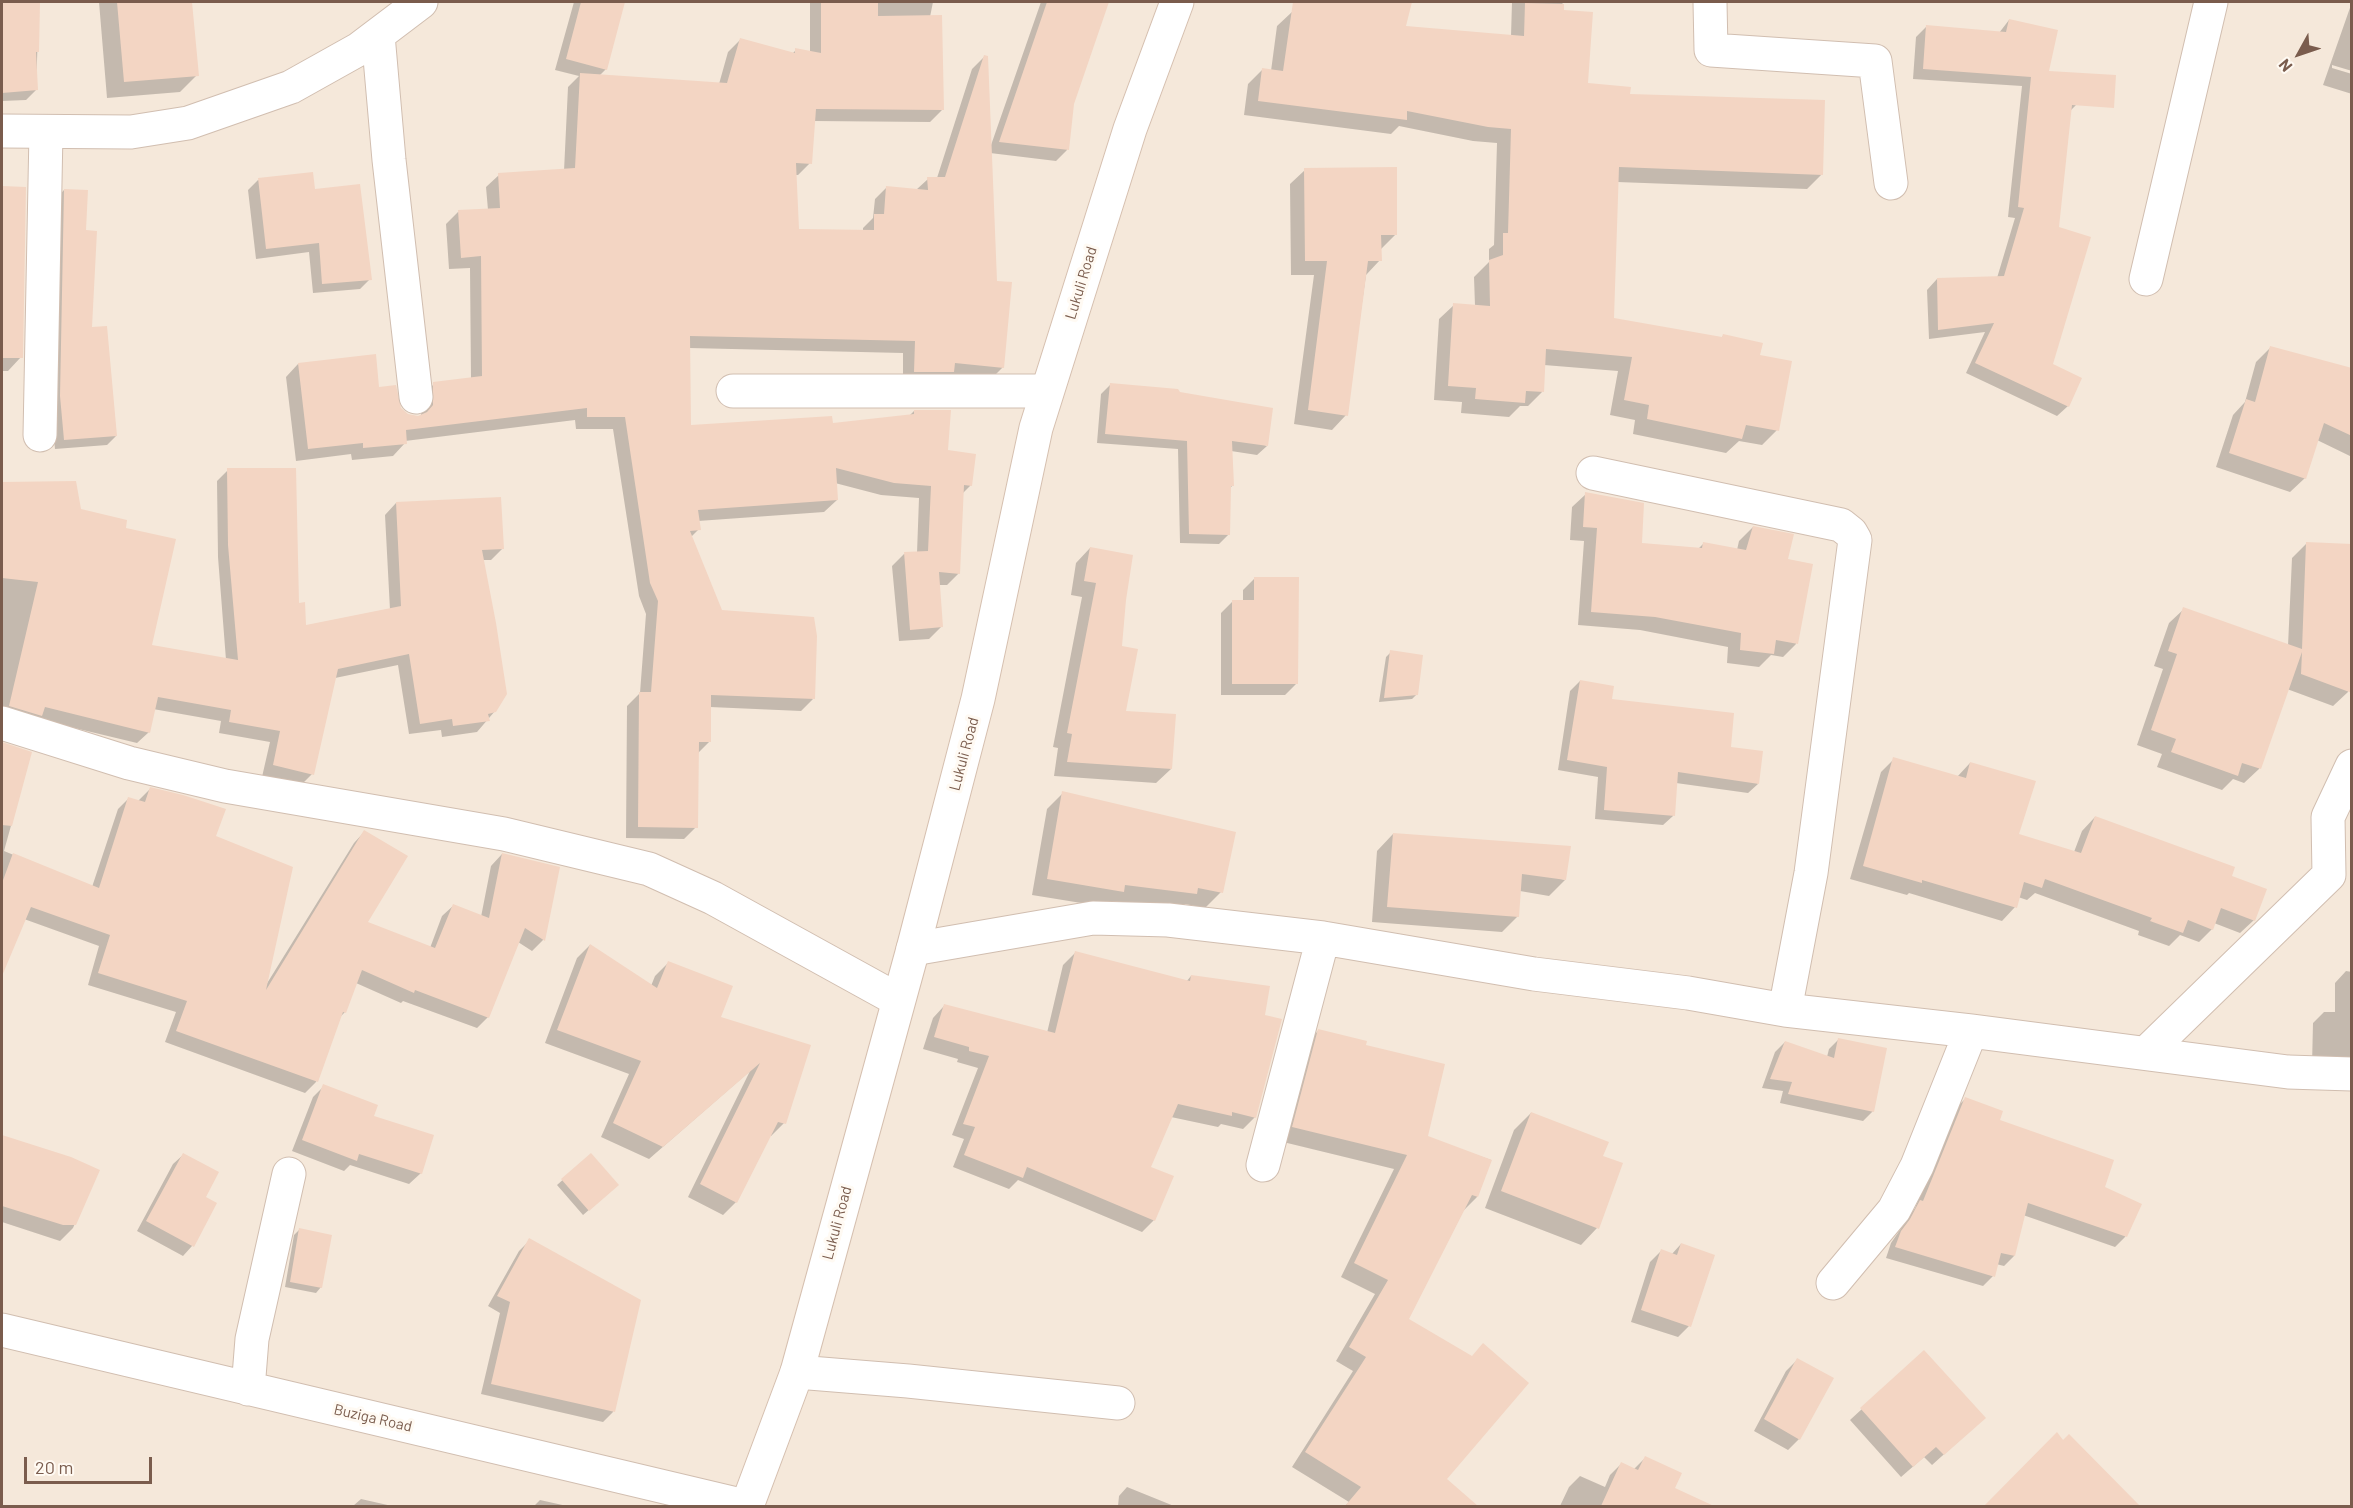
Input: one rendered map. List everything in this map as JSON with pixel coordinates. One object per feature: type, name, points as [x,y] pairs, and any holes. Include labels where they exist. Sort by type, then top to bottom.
[{"type":"street","points":[[2,131],[131,132],[188,123],[291,87],[359,49],[421,2]]},
{"type":"street","name":"Lukuli Road","points":[[746,1506],[797,1372],[913,949],[978,699],[1036,428],[1130,129],[1177,2]]},
{"type":"street","points":[[1710,2],[1711,50],[1875,60],[1891,183]]},
{"type":"street","points":[[2146,279],[2211,2]]},
{"type":"street","points":[[378,35],[388,160],[416,397]]},
{"type":"street","points":[[40,435],[46,132]]},
{"type":"street","points":[[733,391],[1047,391]]},
{"type":"street","points":[[1593,473],[1841,525],[1851,533],[1855,540],[1811,873],[1785,1011]]},
{"type":"street","points":[[2,723],[129,763],[225,786],[504,834],[649,869],[713,898],[898,1000]]},
{"type":"street","points":[[2146,1053],[2340,878],[2328,817],[2352,766]]},
{"type":"street","points":[[913,949],[1093,918],[1168,920],[1323,938],[1534,974],[1689,993],[1785,1011],[1971,1031],[2288,1072],[2352,1074]]},
{"type":"street","points":[[1263,1165],[1323,938]]},
{"type":"street","points":[[1833,1283],[1894,1210],[1917,1166],[1971,1031]]},
{"type":"street","points":[[248,1389],[252,1339],[289,1174]]},
{"type":"street","name":"Buziga Road","points":[[2,1330],[746,1506]]},
{"type":"street","points":[[797,1372],[1118,1403]]},
{"type":"shaded area","points":[[2,2],[2351,2],[2351,1506],[2,1506]]},
{"type":"building","points":[[2,2],[40,2],[39,52],[36,52],[38,90],[2,93]]},
{"type":"building","points":[[117,2],[192,2],[199,76],[124,82]]},
{"type":"building","points":[[581,2],[625,2],[607,70],[566,59]]},
{"type":"building","points":[[821,2],[878,2],[878,16],[942,15],[944,110],[816,109],[812,164],[796,163],[799,229],[874,230],[874,214],[884,214],[886,186],[928,190],[927,177],[945,177],[984,55],[988,56],[997,281],[1012,282],[1004,368],[955,363],[954,372],[914,372],[915,341],[690,336],[691,425],[832,416],[833,423],[914,414],[914,410],[951,410],[948,450],[976,454],[972,486],[964,485],[960,574],[939,572],[943,627],[910,630],[904,552],[928,551],[931,486],[894,483],[836,468],[838,500],[698,510],[701,530],[690,531],[722,610],[814,617],[817,636],[815,699],[711,695],[711,742],[699,742],[698,828],[638,827],[639,692],[651,692],[658,601],[650,583],[625,417],[587,417],[587,408],[406,430],[407,444],[363,448],[363,443],[308,449],[298,363],[376,354],[379,387],[396,385],[401,408],[408,414],[418,416],[427,412],[433,405],[433,382],[482,376],[481,256],[461,258],[458,210],[500,208],[498,173],[575,168],[580,73],[727,83],[740,38],[795,53],[795,48],[821,53]]},
{"type":"building","points":[[1047,2],[1109,2],[1074,104],[1069,150],[999,142]]},
{"type":"building","points":[[1293,2],[1412,2],[1406,26],[1524,36],[1525,3],[1564,4],[1564,10],[1593,12],[1588,83],[1631,87],[1630,94],[1825,100],[1823,175],[1619,167],[1614,318],[1722,337],[1723,334],[1763,343],[1760,355],[1792,361],[1779,431],[1746,425],[1742,439],[1647,419],[1649,405],[1624,400],[1632,357],[1546,349],[1544,392],[1526,391],[1525,403],[1475,399],[1476,388],[1448,386],[1453,303],[1490,306],[1489,260],[1503,255],[1503,233],[1508,233],[1511,129],[1488,127],[1407,111],[1407,120],[1258,101],[1262,68],[1283,71]]},
{"type":"building","points":[[2009,19],[2058,30],[2049,71],[2116,75],[2114,108],[2072,105],[2059,227],[2091,237],[2053,364],[2082,378],[2069,407],[1975,363],[1994,323],[1938,330],[1937,278],[2004,276],[2024,208],[2018,207],[2031,77],[1923,69],[1926,25],[2006,32]]},
{"type":"building","points":[[1397,167],[1397,235],[1381,235],[1382,261],[1368,261],[1348,416],[1308,410],[1327,261],[1305,261],[1304,168]]},
{"type":"building","points":[[313,172],[315,189],[360,184],[372,280],[322,284],[319,243],[266,249],[258,178]]},
{"type":"building","points":[[2,186],[26,187],[23,358],[2,358]]},
{"type":"building","points":[[64,189],[88,190],[86,230],[97,231],[92,327],[107,326],[117,436],[64,440],[60,396]]},
{"type":"building","points":[[2270,346],[2352,368],[2352,436],[2324,423],[2306,479],[2229,453],[2246,399],[2255,402]]},
{"type":"building","points":[[1110,383],[1178,389],[1180,392],[1273,408],[1268,446],[1232,441],[1234,486],[1231,486],[1230,535],[1189,534],[1187,441],[1105,434]]},
{"type":"building","points":[[227,468],[296,468],[299,603],[305,602],[306,625],[401,606],[396,502],[501,497],[504,549],[482,550],[507,694],[496,712],[488,714],[490,721],[453,726],[452,719],[420,724],[409,654],[338,669],[314,775],[273,765],[280,731],[229,722],[231,710],[158,697],[150,733],[45,707],[42,716],[9,706],[38,582],[2,578],[3,482],[76,481],[81,509],[127,520],[126,528],[176,539],[152,645],[238,660],[228,545]]},
{"type":"building","points":[[1585,492],[1644,503],[1642,543],[1702,548],[1703,542],[1746,550],[1753,526],[1794,534],[1788,559],[1813,564],[1798,644],[1776,640],[1774,654],[1740,650],[1741,633],[1655,617],[1591,612],[1597,528],[1583,527]]},
{"type":"building","points":[[2306,542],[2352,544],[2352,693],[2301,674],[2302,652],[2261,769],[2242,763],[2238,776],[2171,752],[2176,739],[2151,730],[2177,654],[2168,651],[2183,607],[2302,649]]},
{"type":"building","points":[[1090,547],[1133,555],[1122,646],[1138,649],[1126,711],[1176,714],[1172,769],[1067,762],[1072,734],[1067,733],[1096,583],[1084,581]]},
{"type":"building","points":[[1254,577],[1299,577],[1298,684],[1232,684],[1232,600],[1254,600]]},
{"type":"building","points":[[1390,650],[1423,655],[1418,695],[1384,698]]},
{"type":"building","points":[[1580,680],[1614,686],[1612,699],[1734,713],[1731,747],[1763,751],[1759,784],[1678,772],[1675,816],[1604,810],[1607,767],[1567,760]]},
{"type":"building","points":[[2,742],[32,752],[12,826],[2,825]]},
{"type":"building","points":[[1893,757],[1966,778],[1970,762],[2036,781],[2019,834],[2081,853],[2095,816],[2235,867],[2232,876],[2267,889],[2255,921],[2221,908],[2213,930],[2188,920],[2183,933],[2150,921],[2152,918],[2045,879],[2042,888],[2024,882],[2017,908],[1922,880],[1922,883],[1863,866]]},
{"type":"building","points":[[150,787],[226,809],[216,836],[293,867],[266,990],[364,830],[408,856],[368,922],[435,948],[453,904],[489,918],[502,853],[560,867],[545,941],[525,928],[489,1018],[415,990],[414,993],[362,970],[346,1013],[343,1012],[318,1082],[176,1031],[187,1001],[98,973],[110,935],[31,907],[2,976],[2,883],[13,853],[99,888],[128,797],[145,802]]},
{"type":"building","points":[[1062,791],[1236,832],[1223,893],[1198,888],[1197,894],[1125,885],[1124,892],[1047,879]]},
{"type":"building","points":[[1393,833],[1571,846],[1566,880],[1522,874],[1519,917],[1387,907]]},
{"type":"building","points":[[590,944],[657,988],[668,961],[733,986],[721,1017],[811,1045],[786,1124],[778,1122],[737,1203],[700,1184],[760,1063],[663,1147],[613,1123],[641,1061],[557,1030]]},
{"type":"building","points":[[1075,951],[1190,981],[1191,975],[1270,986],[1265,1015],[1282,1019],[1256,1118],[1232,1112],[1232,1116],[1178,1104],[1151,1167],[1174,1176],[1155,1221],[1027,1167],[1023,1178],[964,1155],[975,1127],[963,1124],[989,1056],[969,1051],[969,1047],[934,1037],[944,1004],[1055,1033]]},
{"type":"building","points":[[1318,1029],[1367,1041],[1366,1045],[1445,1064],[1428,1136],[1492,1160],[1478,1197],[1472,1195],[1409,1319],[1472,1356],[1483,1343],[1529,1383],[1447,1479],[1478,1506],[1345,1506],[1361,1487],[1305,1452],[1366,1357],[1349,1347],[1388,1280],[1354,1263],[1407,1155],[1292,1127]]},
{"type":"building","points":[[1838,1038],[1887,1048],[1874,1112],[1788,1094],[1792,1082],[1770,1079],[1785,1041],[1834,1058]]},
{"type":"building","points":[[323,1084],[378,1105],[374,1116],[434,1135],[422,1174],[359,1154],[357,1161],[302,1140]]},
{"type":"building","points":[[1965,1097],[2003,1111],[2000,1120],[2114,1160],[2105,1187],[2142,1204],[2127,1237],[2028,1203],[2015,1256],[2001,1253],[1995,1277],[1895,1247],[1901,1231],[1920,1200],[1923,1201]]},
{"type":"building","points":[[1531,1112],[1609,1142],[1603,1156],[1623,1163],[1599,1229],[1501,1191]]},
{"type":"building","points":[[2,1135],[71,1157],[100,1170],[76,1225],[63,1225],[2,1206]]},
{"type":"building","points":[[183,1153],[219,1172],[206,1197],[217,1203],[194,1247],[146,1221]]},
{"type":"building","points":[[591,1153],[619,1185],[589,1211],[561,1179]]},
{"type":"building","points":[[299,1228],[332,1235],[322,1288],[290,1282]]},
{"type":"building","points":[[529,1238],[641,1300],[615,1412],[491,1384],[510,1302],[497,1296]]},
{"type":"building","points":[[1681,1243],[1715,1255],[1691,1327],[1641,1310],[1661,1249],[1677,1255]]},
{"type":"building","points":[[1924,1350],[1986,1418],[1944,1455],[1936,1447],[1913,1467],[1860,1408]]},
{"type":"building","points":[[1797,1358],[1834,1378],[1800,1440],[1764,1419]]},
{"type":"building","points":[[2057,1432],[2063,1440],[2069,1434],[2140,1506],[1984,1506]]},
{"type":"building","points":[[1645,1456],[1682,1473],[1675,1488],[1714,1506],[1601,1506],[1621,1462],[1638,1470]]}]
